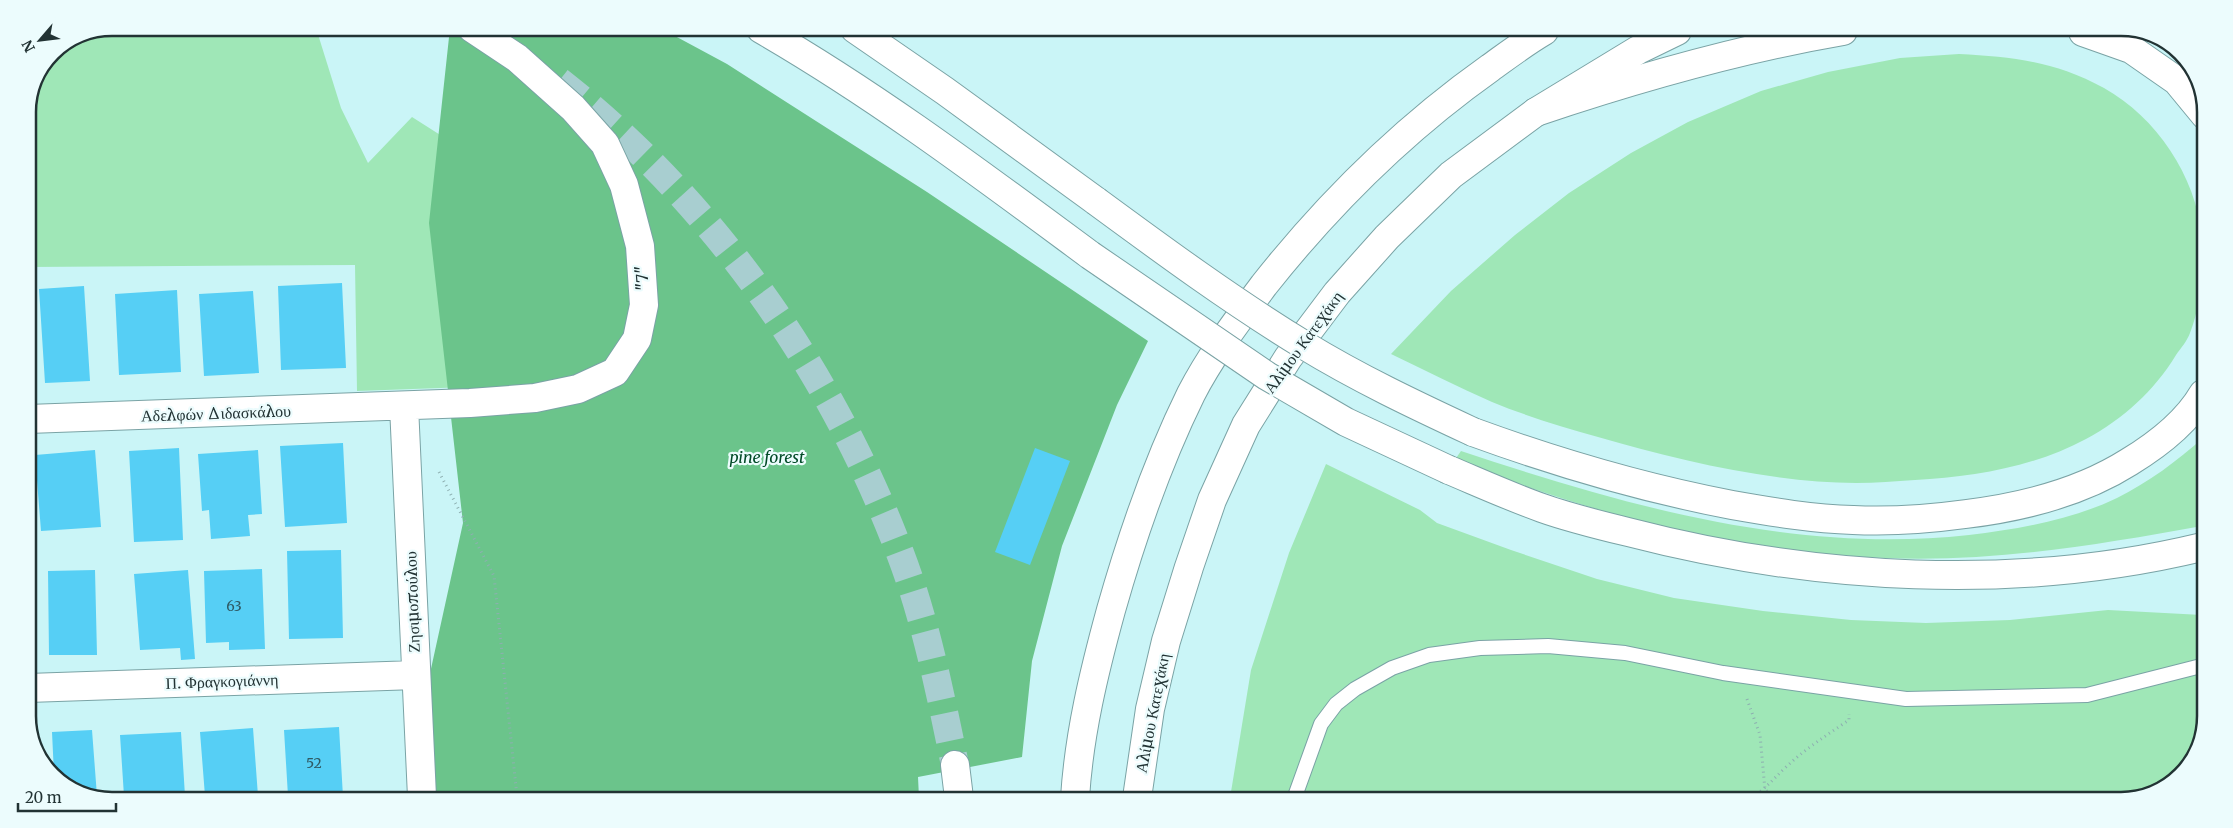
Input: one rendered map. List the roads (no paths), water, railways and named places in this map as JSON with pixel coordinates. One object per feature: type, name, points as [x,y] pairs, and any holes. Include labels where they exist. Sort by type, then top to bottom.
[{"type":"main road","name":"\"7\"","points":[[404,406],[535,398],[578,389],[615,372],[637,339],[644,305],[640,246],[624,185],[605,144],[573,108],[517,58],[484,36]]},
{"type":"main road","points":[[773,36],[798,50],[928,135],[1090,255],[1267,376],[1346,422],[1449,470],[1543,509],[1681,546],[1764,560],[1850,570],[1928,574],[2005,574],[2101,565],[2197,548]]},
{"type":"main road","points":[[864,36],[945,91],[1210,285],[1305,346],[1388,392],[1472,432],[1544,458],[1619,480],[1772,512],[1853,520],[1940,517],[2007,508],[2053,497],[2105,477],[2156,445],[2197,405]]},
{"type":"main road","points":[[1076,792],[1088,698],[1128,551],[1156,473],[1192,393],[1228,334],[1290,253],[1345,192],[1411,128],[1471,81],[1537,36]]},
{"type":"main road","name":"Αλίμου Κατεχάκη","points":[[1138,792],[1150,710],[1166,641],[1212,500],[1246,424],[1288,358],[1337,293],[1387,237],[1452,175],[1536,112],[1638,50],[1667,36]]},
{"type":"main road","points":[[1536,112],[1620,83],[1674,68],[1819,36]]},
{"type":"main road","points":[[2094,36],[2131,50],[2161,70],[2177,81],[2197,105]]},
{"type":"main road","name":"Αδελφών Διδασκάλου","points":[[36,419],[404,406]]},
{"type":"main road","name":"Ζησιμοπούλου","points":[[404,406],[422,792]]},
{"type":"main road","name":"Π. Φραγκογιάννη","points":[[36,688],[416,675]]},
{"type":"main road","points":[[955,765],[958,792]]},
{"type":"lane","points":[[1297,792],[1321,724],[1336,704],[1355,689],[1392,668],[1429,655],[1480,648],[1548,646],[1626,653],[1745,676],[1906,699],[2087,696],[2197,667]]},
{"type":"tunnel","points":[[559,81],[615,129],[668,180],[716,235],[761,294],[802,355],[839,419],[872,485],[900,553],[925,631],[955,765]]},
{"type":"park label","name":"pine forest","points":[[767,457]]}]
